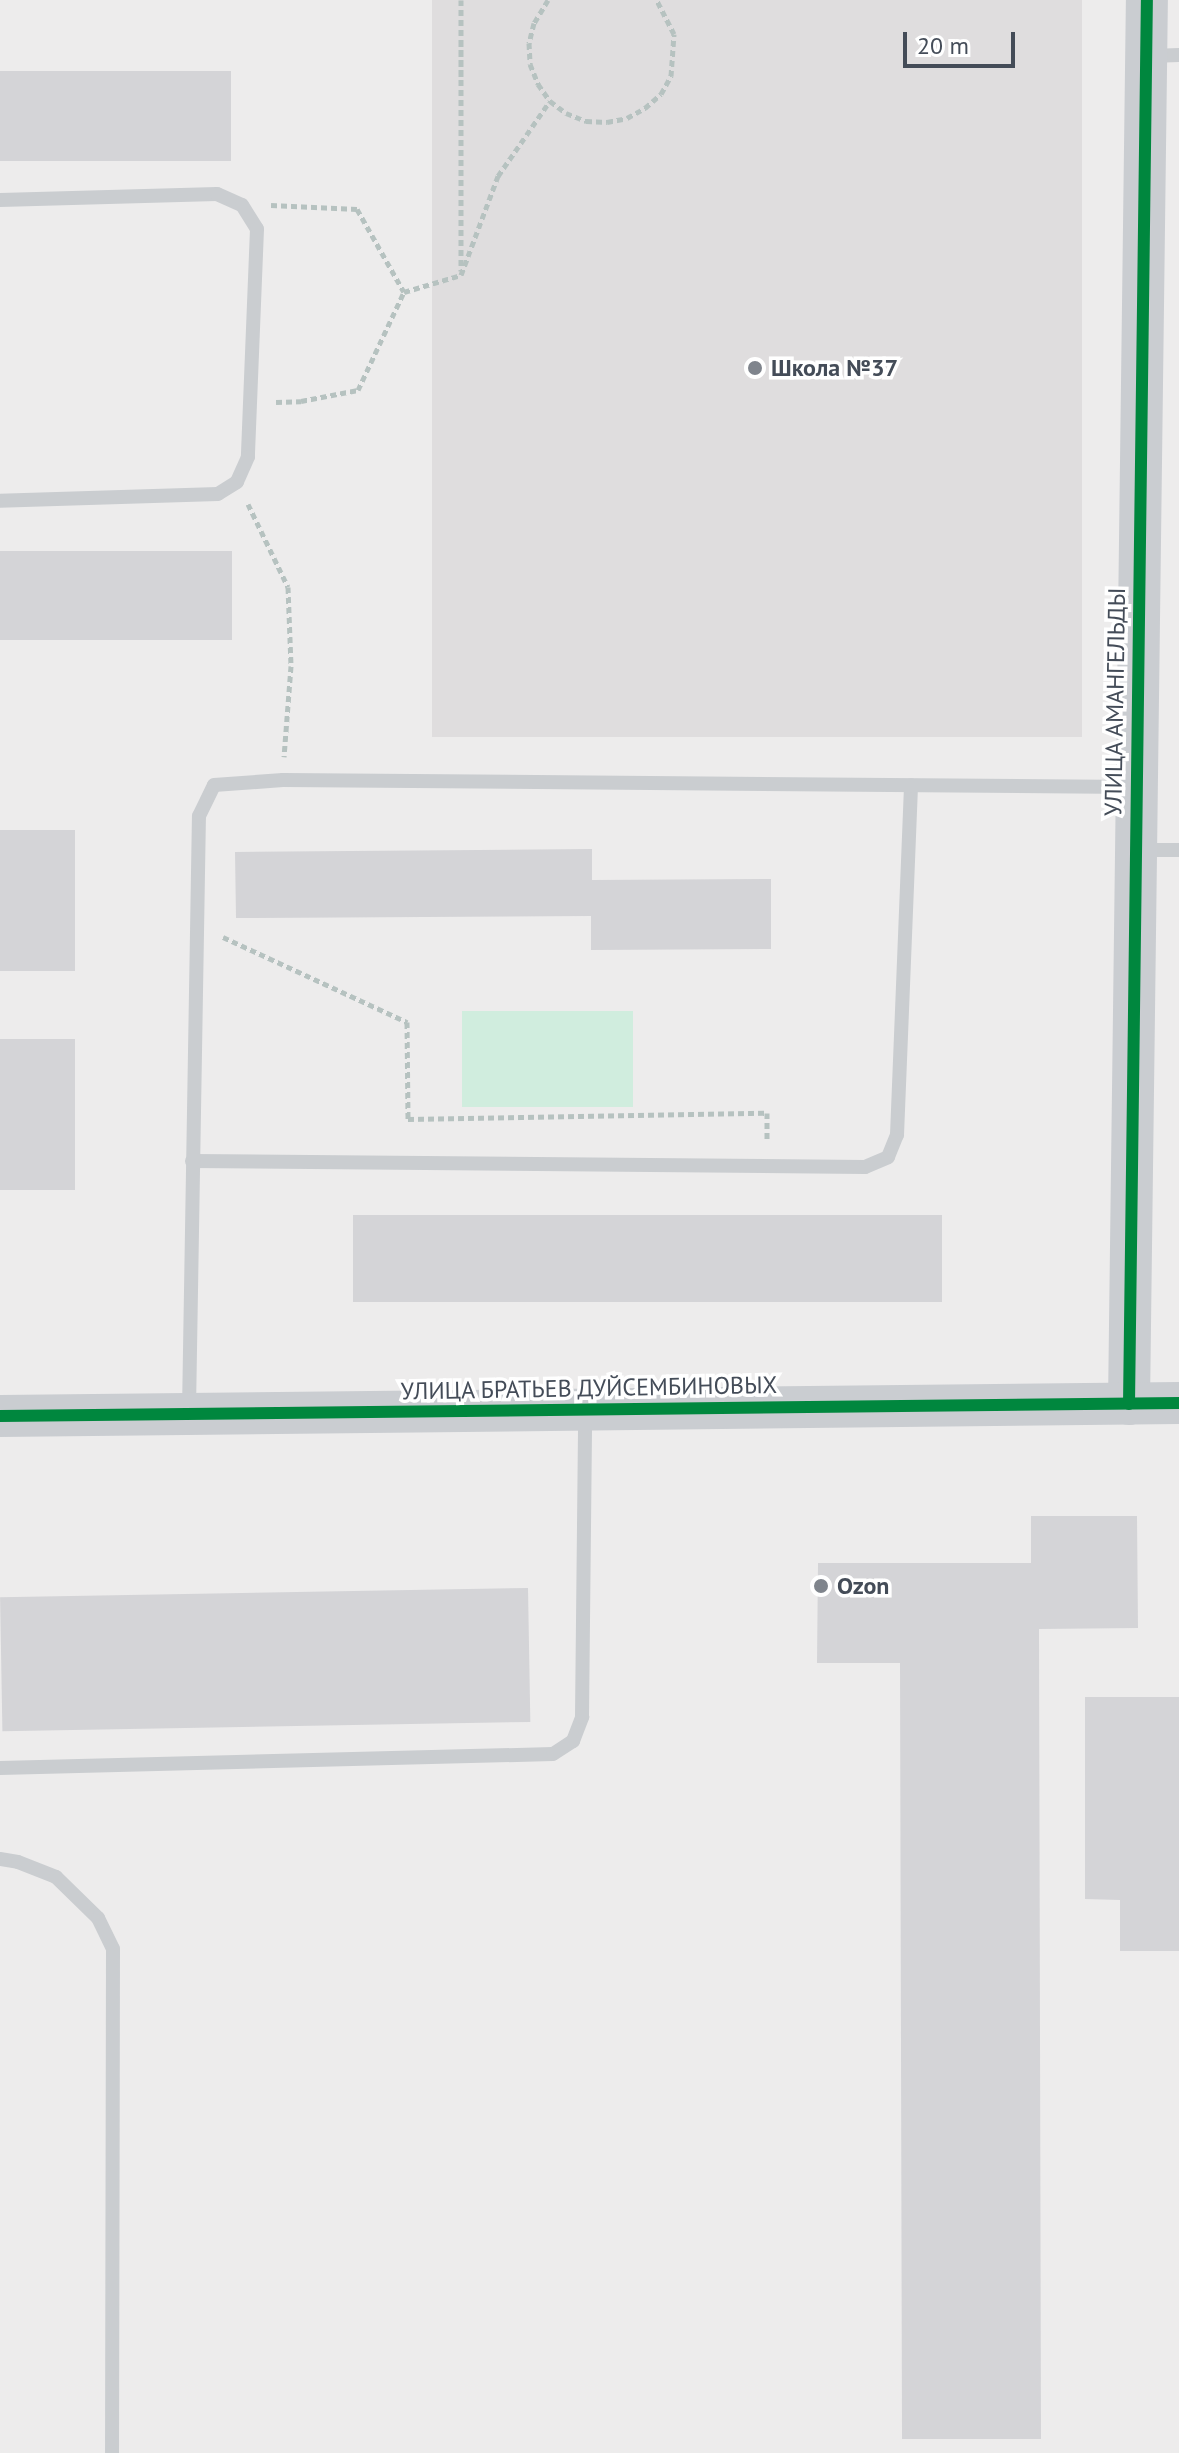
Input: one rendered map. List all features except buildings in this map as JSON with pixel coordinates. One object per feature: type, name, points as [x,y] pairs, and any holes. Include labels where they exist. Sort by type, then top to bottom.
[{"type":"street","name":"УЛИЦА АМАНГЕЛЬДЫ","points":[[1129,1404],[1136,787],[1162,56],[1147,0]]},
{"type":"street","name":"УЛИЦА БРАТЬЕВ ДУЙСЕМБИНОВЫХ","points":[[0,1416],[1179,1403]]},
{"type":"lane","points":[[0,200],[217,194],[242,205],[257,229],[248,457],[237,482],[218,494],[0,501]]},
{"type":"lane","points":[[189,1414],[199,816],[214,785],[283,780],[1136,787]]},
{"type":"lane","points":[[192,1161],[865,1167],[888,1157],[897,1135],[911,785]]},
{"type":"lane","points":[[1136,850],[1179,850]]},
{"type":"lane","points":[[0,1768],[553,1754],[573,1741],[582,1717],[585,1411]]},
{"type":"lane","points":[[0,1859],[18,1862],[56,1877],[98,1918],[113,1949],[112,2453]]},
{"type":"path","points":[[461,0],[461,275]]},
{"type":"path","points":[[548,0],[534,23],[529,43],[530,64],[538,84],[550,101],[566,113],[586,121],[607,122],[627,118],[653,101],[671,76],[675,55],[674,34],[657,0]]},
{"type":"path","points":[[461,275],[498,176],[550,101]]},
{"type":"path","points":[[242,205],[357,209],[404,292]]},
{"type":"path","points":[[250,403],[301,401],[358,390],[404,292],[461,275]]},
{"type":"path","points":[[237,482],[288,587],[291,666],[283,780]]},
{"type":"path","points":[[197,925],[407,1022],[408,1119],[767,1113],[767,1166]]},
{"type":"shaded area","name":"Школа №37","points":[[432,0],[1082,0],[1082,737],[432,737]]},
{"type":"green space","points":[[462,1011],[633,1011],[633,1107],[462,1107]]},
{"type":"cycle path","points":[[1129,1404],[1147,0]]},
{"type":"cycle path","points":[[0,1416],[1179,1403]]},
{"type":"place","name":"Школа №37","points":[[755,368]]},
{"type":"place","name":"Ozon","points":[[821,1586]]}]
